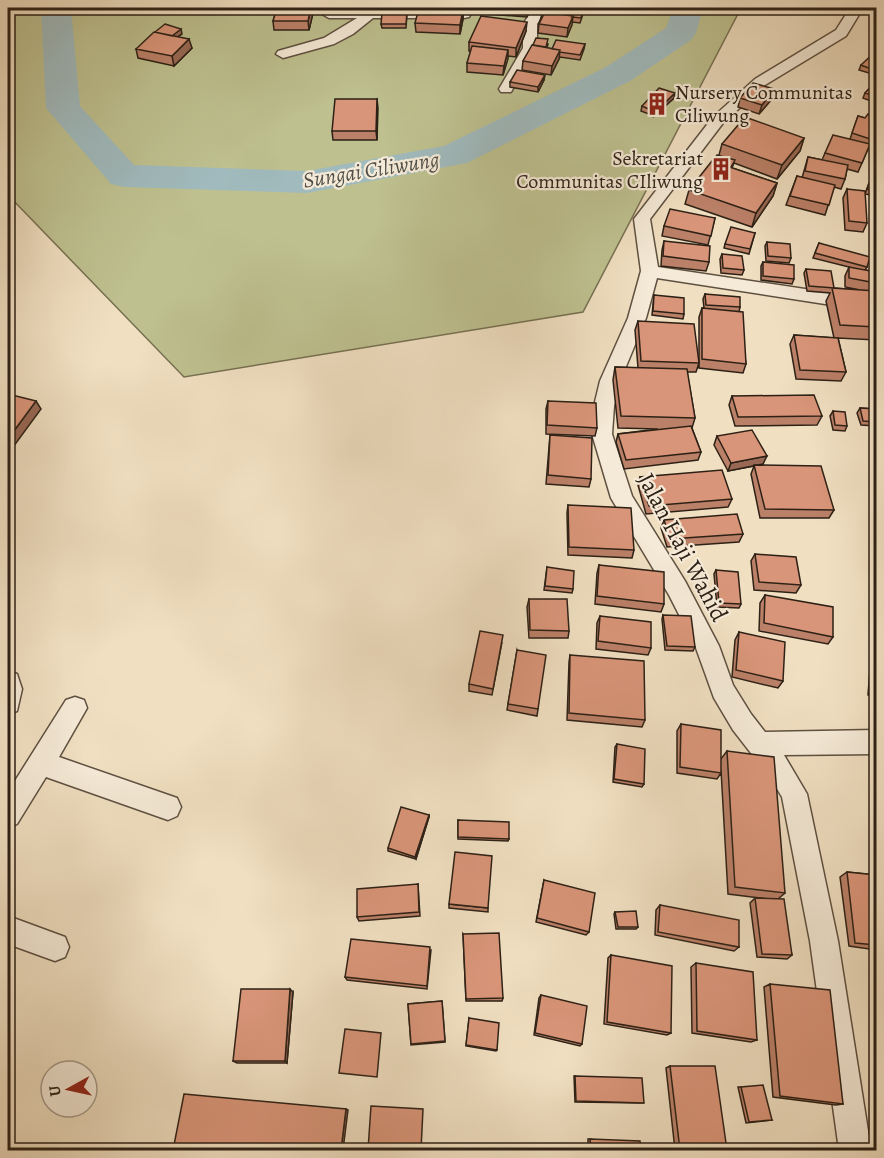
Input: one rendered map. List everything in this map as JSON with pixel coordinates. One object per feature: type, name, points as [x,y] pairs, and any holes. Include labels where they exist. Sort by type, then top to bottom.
[{"type":"street","points":[[329,14],[367,11],[464,14],[467,8]]},
{"type":"street","points":[[506,89],[530,48],[530,24],[540,8]]},
{"type":"street","name":"Jalan Haji Wahid","points":[[855,1150],[824,942],[794,794],[723,690],[706,646],[677,588],[622,498],[602,434],[604,406],[610,381],[636,318],[650,271],[642,219],[718,120],[760,82],[841,33],[856,8]]},
{"type":"street","points":[[283,54],[319,47],[353,30],[367,11]]},
{"type":"street","points":[[650,271],[838,300]]},
{"type":"street","points":[[8,682],[10,690],[8,703]]},
{"type":"street","points":[[8,815],[75,708]]},
{"type":"street","points":[[758,744],[876,742]]},
{"type":"street","points":[[41,763],[168,807]]},
{"type":"street","points":[[8,930],[55,947]]},
{"type":"green space","points":[[8,8],[741,8],[583,312],[184,377],[8,195]]},
{"type":"building","points":[[277,8],[311,8],[308,21],[273,21]]},
{"type":"building","points":[[419,8],[463,10],[460,25],[415,23]]},
{"type":"building","points":[[544,8],[583,10],[581,18],[545,12],[542,14]]},
{"type":"building","points":[[545,12],[573,16],[568,28],[539,24]]},
{"type":"building","points":[[382,13],[407,13],[406,24],[381,24]]},
{"type":"building","points":[[481,16],[527,22],[516,48],[469,42]]},
{"type":"building","points":[[165,24],[181,29],[172,36],[155,32]]},
{"type":"building","points":[[154,32],[189,39],[172,56],[136,49]]},
{"type":"building","points":[[536,38],[548,39],[546,47],[533,45]]},
{"type":"building","points":[[556,40],[585,44],[580,55],[552,49]]},
{"type":"building","points":[[532,45],[560,50],[552,66],[523,61]]},
{"type":"building","points":[[472,46],[508,50],[504,66],[467,63]]},
{"type":"building","points":[[874,53],[876,54],[876,67],[874,70],[861,65]]},
{"type":"building","points":[[517,70],[545,75],[538,87],[510,82]]},
{"type":"building","points":[[876,82],[876,97],[865,93]]},
{"type":"building","points":[[753,83],[774,89],[762,105],[740,98]]},
{"type":"building","name":"Nursery Communitas Ciliwung","points":[[659,88],[675,93],[655,112],[642,106]]},
{"type":"building","points":[[335,99],[377,99],[376,131],[332,131]]},
{"type":"building","points":[[868,114],[876,117],[876,141],[852,133],[858,116],[865,118]]},
{"type":"building","points":[[745,117],[804,138],[782,165],[722,144]]},
{"type":"building","points":[[833,135],[870,144],[862,163],[825,153]]},
{"type":"building","points":[[717,155],[735,160],[731,167],[713,161]]},
{"type":"building","points":[[808,157],[848,165],[845,179],[805,171]]},
{"type":"building","points":[[712,161],[777,183],[756,213],[689,190]]},
{"type":"building","points":[[797,176],[835,185],[829,205],[790,196]]},
{"type":"building","points":[[869,183],[876,184],[876,191],[867,189]]},
{"type":"building","points":[[847,189],[865,191],[867,223],[849,221]]},
{"type":"building","points":[[670,209],[715,218],[711,236],[664,226]]},
{"type":"building","points":[[731,227],[755,233],[750,249],[725,244]]},
{"type":"building","points":[[664,241],[710,246],[709,262],[663,256]]},
{"type":"building","points":[[767,242],[790,244],[791,258],[768,256]]},
{"type":"building","points":[[819,243],[870,257],[867,267],[815,253]]},
{"type":"building","points":[[722,254],[742,256],[744,270],[723,268]]},
{"type":"building","points":[[763,262],[794,265],[794,279],[763,276]]},
{"type":"building","points":[[849,267],[876,272],[876,283],[849,278]]},
{"type":"building","points":[[806,269],[831,271],[834,288],[809,286]]},
{"type":"building","points":[[832,288],[876,291],[876,327],[840,325]]},
{"type":"building","points":[[705,294],[740,297],[740,307],[706,305]]},
{"type":"building","points":[[654,295],[684,298],[684,314],[653,311]]},
{"type":"building","points":[[702,308],[743,312],[746,364],[702,359]]},
{"type":"building","points":[[638,321],[694,324],[699,363],[641,361]]},
{"type":"building","points":[[794,335],[838,338],[846,372],[800,370]]},
{"type":"building","points":[[615,367],[687,369],[695,418],[621,416]]},
{"type":"building","points":[[8,394],[36,401],[8,439]]},
{"type":"building","points":[[814,395],[822,416],[738,417],[732,396]]},
{"type":"building","points":[[548,401],[596,403],[597,428],[547,425]]},
{"type":"building","points":[[860,408],[876,409],[876,422],[863,421]]},
{"type":"building","points":[[833,411],[845,412],[847,426],[835,425]]},
{"type":"building","points":[[691,426],[701,452],[626,460],[618,434]]},
{"type":"building","points":[[752,430],[767,456],[731,463],[717,436]]},
{"type":"building","points":[[550,435],[592,438],[591,479],[548,475]]},
{"type":"building","points":[[754,465],[821,466],[834,510],[765,509]]},
{"type":"building","points":[[722,470],[732,499],[649,506],[640,477]]},
{"type":"building","points":[[568,505],[631,508],[634,550],[569,547]]},
{"type":"building","points":[[737,514],[743,534],[670,539],[664,520]]},
{"type":"building","points":[[755,554],[796,557],[801,585],[759,582]]},
{"type":"building","points":[[599,565],[664,572],[664,604],[597,596]]},
{"type":"building","points":[[547,567],[574,571],[573,589],[545,586]]},
{"type":"building","points":[[716,570],[738,572],[741,604],[719,603]]},
{"type":"building","points":[[765,595],[833,607],[833,637],[764,623]]},
{"type":"building","points":[[529,599],[567,599],[569,631],[530,630]]},
{"type":"building","points":[[663,615],[691,616],[695,647],[667,646]]},
{"type":"building","points":[[600,616],[651,622],[651,648],[598,641]]},
{"type":"building","points":[[480,631],[503,635],[493,689],[469,684]]},
{"type":"building","points":[[739,632],[785,642],[783,681],[736,670]]},
{"type":"building","points":[[517,650],[546,655],[538,709],[508,704]]},
{"type":"building","points":[[570,655],[644,661],[645,720],[569,713]]},
{"type":"building","points":[[681,724],[721,730],[721,773],[680,767]]},
{"type":"building","points":[[617,744],[645,749],[644,784],[614,779]]},
{"type":"building","points":[[727,751],[774,757],[785,893],[735,887]]},
{"type":"building","points":[[401,807],[429,815],[415,857],[388,848]]},
{"type":"building","points":[[458,820],[509,822],[509,839],[458,837]]},
{"type":"building","points":[[455,852],[492,856],[488,908],[449,904]]},
{"type":"building","points":[[847,872],[876,875],[876,945],[855,943]]},
{"type":"building","points":[[544,880],[595,893],[589,932],[537,918]]},
{"type":"building","points":[[418,884],[419,912],[357,917],[357,889]]},
{"type":"building","points":[[755,898],[784,899],[792,955],[762,954]]},
{"type":"building","points":[[660,905],[739,920],[739,947],[658,932]]},
{"type":"building","points":[[636,911],[638,927],[618,927],[615,912]]},
{"type":"building","points":[[499,933],[503,998],[466,999],[463,934]]},
{"type":"building","points":[[351,939],[430,947],[427,986],[345,977]]},
{"type":"building","points":[[611,955],[672,966],[671,1033],[607,1022]]},
{"type":"building","points":[[696,963],[753,972],[757,1040],[697,1031]]},
{"type":"building","points":[[770,984],[830,990],[843,1104],[780,1096]]},
{"type":"building","points":[[241,989],[290,989],[285,1061],[233,1061]]},
{"type":"building","points":[[541,995],[587,1006],[582,1044],[535,1033]]},
{"type":"building","points":[[442,1001],[445,1041],[411,1044],[408,1004]]},
{"type":"building","points":[[469,1018],[499,1023],[497,1050],[466,1045]]},
{"type":"building","points":[[345,1029],[381,1033],[377,1077],[339,1073]]},
{"type":"building","points":[[670,1066],[715,1066],[727,1150],[680,1150]]},
{"type":"building","points":[[575,1076],[642,1078],[644,1103],[576,1101]]},
{"type":"building","points":[[763,1085],[772,1120],[749,1122],[741,1087]]},
{"type":"building","points":[[184,1094],[346,1109],[341,1150],[173,1150]]},
{"type":"building","points":[[371,1106],[423,1109],[421,1150],[368,1150]]},
{"type":"building","points":[[590,1139],[640,1141],[641,1150],[591,1150]]},
{"type":"building","points":[[799,1145],[848,1150],[800,1150]]},
{"type":"waterway","name":"Sungai Ciliwung","points":[[56,8],[63,108],[124,176],[307,182],[454,155],[618,74],[680,33],[688,8]]},
{"type":"place","name":"Nursery Communitas Ciliwung","points":[[657,104]]},
{"type":"place","name":"Sekretariat Communitas CIliwung","points":[[721,169]]}]
